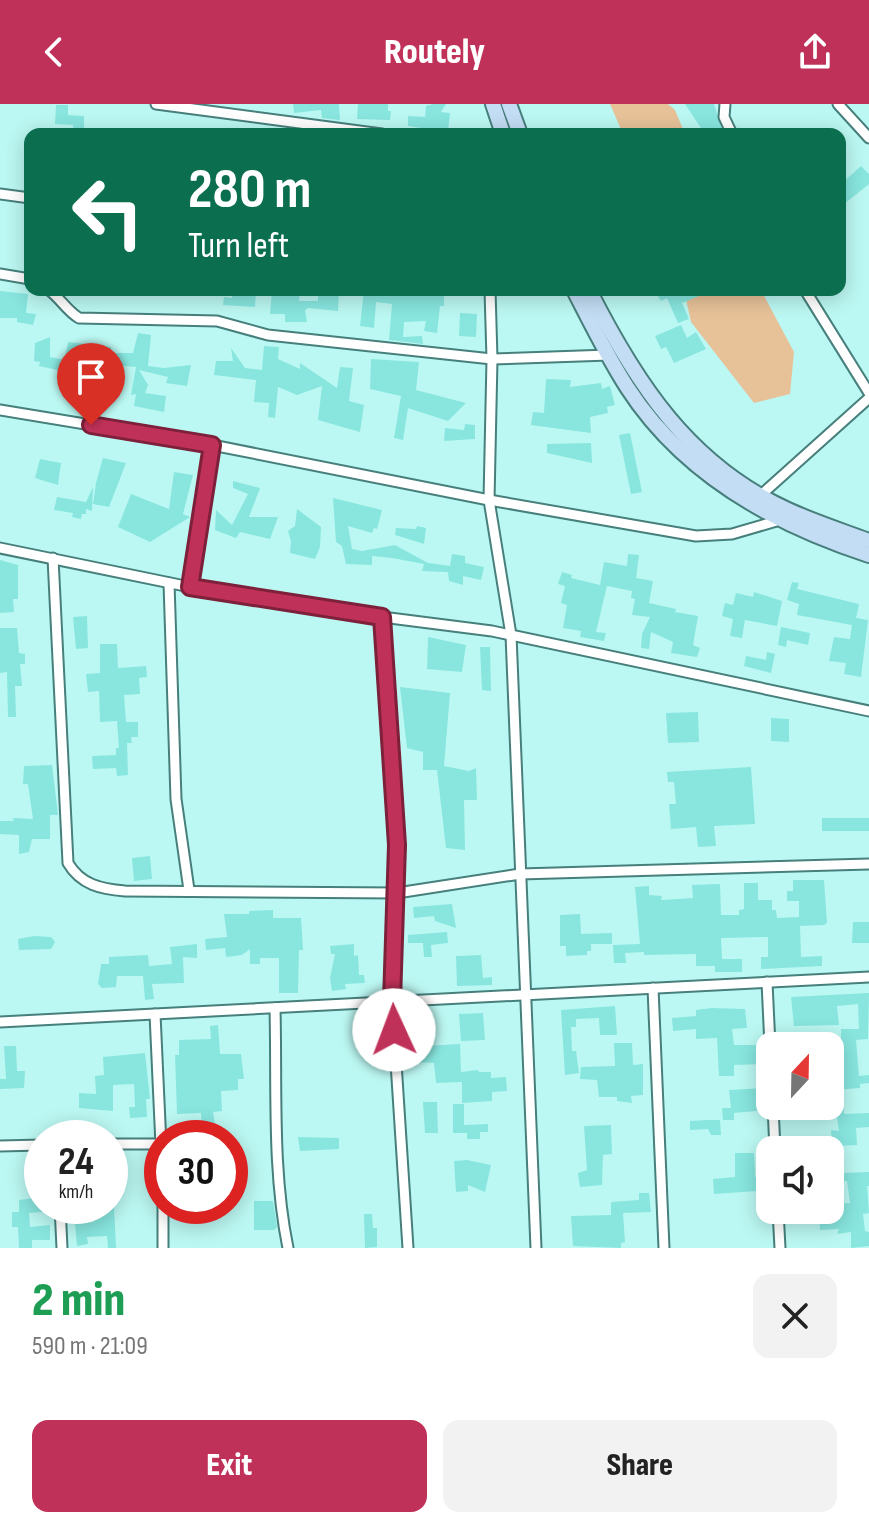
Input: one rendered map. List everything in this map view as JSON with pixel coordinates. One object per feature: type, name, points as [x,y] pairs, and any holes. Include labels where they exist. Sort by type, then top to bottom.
[{"type":"street","points":[[156,104],[337,128]]},
{"type":"street","points":[[493,104],[501,128]]},
{"type":"street","points":[[509,104],[518,128]]},
{"type":"street","points":[[725,104],[724,117],[729,128]]},
{"type":"street","points":[[838,104],[869,138]]},
{"type":"street","points":[[0,194],[24,197]]},
{"type":"street","points":[[0,274],[24,278]]},
{"type":"street","points":[[56,296],[68,311],[79,318],[217,321],[268,335],[492,359],[609,355]]},
{"type":"street","points":[[490,296],[489,500],[511,635],[536,1248]]},
{"type":"street","points":[[577,296],[628,389],[682,453],[730,492],[869,555]]},
{"type":"street","points":[[592,296],[639,382],[668,419],[717,465],[783,514],[869,541]]},
{"type":"street","points":[[761,495],[869,396],[809,296]]},
{"type":"street","points":[[0,410],[212,445],[489,500],[696,536],[732,534],[783,514]]},
{"type":"street","points":[[190,587],[212,445]]},
{"type":"street","points":[[0,548],[190,587],[511,635],[869,711]]},
{"type":"street","points":[[53,558],[68,863],[75,874],[88,884],[106,889],[397,893],[520,874],[869,864]]},
{"type":"street","points":[[169,583],[176,799],[189,890]]},
{"type":"street","points":[[382,617],[397,845],[392,1001],[408,1248]]},
{"type":"street","points":[[0,1022],[869,977]]},
{"type":"street","points":[[767,982],[769,1032]]},
{"type":"street","points":[[653,988],[664,1248]]},
{"type":"street","points":[[275,1008],[278,1160],[288,1248]]},
{"type":"street","points":[[155,1014],[161,1120]]},
{"type":"street","points":[[0,1146],[24,1145]]},
{"type":"street","points":[[61,1224],[62,1248]]},
{"type":"street","points":[[163,1224],[163,1248]]},
{"type":"street","points":[[779,1224],[780,1248]]},
{"type":"shaded area","points":[[610,104],[668,104],[675,110],[682,128],[620,128]]},
{"type":"shaded area","points":[[685,296],[764,296],[794,352],[790,394],[754,403],[691,322]]},
{"type":"building","points":[[293,104],[339,104],[340,120],[322,118],[321,110],[294,113]]},
{"type":"building","points":[[358,104],[388,104],[390,120],[357,119]]},
{"type":"building","points":[[446,104],[441,112],[450,113],[448,128],[408,126],[408,116],[425,117],[426,106]]},
{"type":"building","points":[[685,104],[714,104],[722,128],[701,128]]},
{"type":"building","points":[[56,105],[68,105],[68,115],[84,116],[84,128],[55,124]]},
{"type":"building","points":[[861,166],[869,174],[869,184],[846,202],[846,180]]},
{"type":"building","points":[[0,291],[24,294],[28,296],[26,313],[36,314],[33,325],[17,322],[17,318],[0,318]]},
{"type":"building","points":[[256,296],[255,307],[223,305],[224,297]]},
{"type":"building","points":[[272,296],[299,296],[299,301],[318,301],[318,296],[339,296],[338,311],[308,308],[305,310],[307,322],[285,322],[285,314],[270,314]]},
{"type":"building","points":[[363,296],[444,296],[437,333],[424,331],[426,321],[404,322],[403,337],[422,336],[423,344],[389,340],[392,304],[376,302],[374,328],[360,326]]},
{"type":"building","points":[[658,296],[699,296],[682,303],[689,319],[678,323],[667,298],[661,301]]},
{"type":"building","points":[[460,313],[477,314],[476,337],[459,336]]},
{"type":"building","points":[[681,325],[687,338],[696,332],[706,349],[674,363],[666,347],[661,349],[655,336]]},
{"type":"building","points":[[138,333],[151,335],[148,366],[191,365],[187,386],[166,383],[168,377],[139,370],[148,385],[145,393],[166,396],[164,412],[134,406],[136,394],[131,395],[136,367],[104,364],[100,379],[87,376],[85,397],[73,397],[75,374],[39,366],[40,362],[34,361],[35,343],[50,337],[50,357],[65,360],[68,342],[111,347],[111,353],[133,353]]},
{"type":"building","points":[[264,346],[279,347],[278,359],[300,369],[300,363],[337,388],[340,367],[353,368],[349,401],[364,405],[360,432],[318,420],[322,386],[297,395],[278,387],[275,418],[268,417],[269,403],[254,402],[256,380],[214,375],[216,361],[233,361],[231,348],[245,368],[262,370]]},
{"type":"building","points":[[371,359],[419,362],[416,390],[466,403],[448,421],[408,408],[403,440],[394,438],[401,396],[370,389]]},
{"type":"building","points":[[546,379],[571,380],[570,387],[601,383],[602,389],[610,386],[615,405],[607,407],[608,413],[590,417],[591,433],[531,425],[533,412],[544,413]]},
{"type":"building","points":[[465,424],[475,425],[475,439],[444,441],[445,428],[464,430]]},
{"type":"building","points":[[630,433],[642,492],[631,494],[619,435]]},
{"type":"building","points":[[591,443],[592,463],[547,453],[547,444]]},
{"type":"building","points":[[103,458],[126,463],[109,507],[93,504]]},
{"type":"building","points":[[40,459],[61,463],[58,485],[35,478]]},
{"type":"building","points":[[174,472],[193,475],[183,514],[190,517],[150,542],[118,527],[131,494],[169,509]]},
{"type":"building","points":[[233,481],[260,488],[249,517],[278,517],[270,539],[240,532],[236,538],[215,530],[216,510],[232,525],[248,494],[233,488]]},
{"type":"building","points":[[93,487],[92,511],[86,509],[81,519],[72,517],[73,513],[54,510],[57,497],[86,502]]},
{"type":"building","points":[[333,498],[382,510],[377,529],[374,528],[372,533],[348,526],[352,549],[362,551],[395,545],[428,563],[450,566],[452,554],[465,556],[465,563],[484,567],[481,580],[463,576],[463,585],[449,581],[448,572],[422,571],[424,564],[392,558],[372,556],[372,565],[346,564],[342,546],[336,542]]},
{"type":"building","points":[[297,509],[321,527],[320,547],[315,559],[290,553],[288,531],[295,526]]},
{"type":"building","points":[[417,526],[426,528],[424,544],[395,535],[396,528],[416,529]]},
{"type":"building","points":[[628,554],[639,555],[636,578],[653,581],[649,603],[698,616],[693,645],[700,648],[697,657],[671,653],[673,642],[651,632],[649,649],[641,648],[642,634],[650,617],[632,615],[635,599],[631,598],[632,591],[607,586],[596,632],[606,633],[604,641],[580,637],[581,631],[563,628],[567,605],[561,603],[565,586],[558,584],[562,572],[572,575],[571,578],[600,585],[604,562],[627,566]]},
{"type":"building","points":[[0,560],[18,565],[18,599],[13,599],[14,612],[0,613]]},
{"type":"building","points":[[792,582],[799,583],[797,589],[859,604],[856,618],[868,620],[861,677],[844,674],[846,663],[829,661],[834,637],[850,639],[852,625],[797,615],[799,604],[787,600]]},
{"type":"building","points":[[754,592],[782,601],[777,626],[745,620],[742,638],[730,636],[733,619],[722,616],[725,603],[733,605],[736,593],[753,597]]},
{"type":"building","points":[[87,616],[88,648],[76,649],[73,617]]},
{"type":"building","points":[[781,627],[810,633],[808,645],[787,640],[786,647],[778,645]]},
{"type":"building","points":[[0,628],[17,628],[19,653],[25,654],[25,664],[20,664],[22,686],[15,686],[16,717],[8,717],[7,672],[0,673]]},
{"type":"building","points":[[428,637],[466,645],[462,672],[427,669]]},
{"type":"building","points":[[100,644],[117,644],[118,668],[146,666],[147,677],[139,678],[140,694],[124,695],[126,722],[138,722],[138,737],[131,737],[132,743],[127,743],[128,775],[117,776],[116,768],[93,769],[92,756],[116,755],[116,748],[119,748],[117,721],[100,722],[99,691],[88,692],[86,674],[100,673]]},
{"type":"building","points":[[480,647],[490,647],[491,691],[482,690]]},
{"type":"building","points":[[767,652],[775,654],[771,673],[744,666],[746,656],[766,660]]},
{"type":"building","points":[[400,687],[450,693],[444,766],[469,771],[476,768],[477,800],[464,800],[465,850],[446,848],[437,770],[423,770],[423,752],[407,748]]},
{"type":"building","points":[[698,712],[699,742],[668,743],[666,713]]},
{"type":"building","points":[[771,718],[789,719],[789,742],[771,741]]},
{"type":"building","points":[[52,765],[58,815],[50,815],[50,839],[32,839],[29,852],[19,854],[19,835],[0,834],[0,821],[33,819],[28,784],[23,784],[24,766]]},
{"type":"building","points":[[751,767],[755,824],[714,826],[716,846],[698,847],[696,827],[671,829],[669,804],[676,804],[674,782],[668,782],[667,772]]},
{"type":"building","points":[[822,818],[869,818],[869,831],[822,831]]},
{"type":"building","points":[[150,856],[152,879],[134,881],[132,858]]},
{"type":"building","points":[[793,880],[824,880],[827,923],[800,926],[801,957],[822,956],[822,966],[761,969],[761,957],[768,957],[768,937],[721,938],[722,959],[742,959],[742,972],[715,972],[715,966],[696,966],[696,954],[625,953],[626,963],[614,963],[613,945],[640,944],[635,887],[649,886],[649,895],[662,896],[661,900],[693,898],[692,885],[720,884],[721,915],[739,915],[739,910],[744,909],[744,883],[758,883],[758,900],[772,900],[772,910],[776,910],[777,918],[799,917],[799,901],[787,901],[787,891],[793,891]]},
{"type":"building","points":[[452,904],[456,928],[435,921],[434,916],[414,918],[413,907]]},
{"type":"building","points":[[273,910],[273,918],[301,918],[303,950],[299,950],[298,993],[279,993],[279,958],[260,958],[260,964],[250,964],[250,949],[242,955],[226,957],[225,948],[206,950],[205,939],[227,937],[224,914]]},
{"type":"building","points":[[580,914],[581,934],[612,933],[612,944],[591,944],[587,955],[566,956],[566,946],[560,946],[560,915]]},
{"type":"building","points":[[853,922],[869,922],[869,943],[852,943]]},
{"type":"building","points":[[447,932],[448,943],[431,945],[432,957],[424,957],[423,943],[408,943],[408,935]]},
{"type":"building","points":[[51,937],[55,942],[51,949],[19,950],[18,939]]},
{"type":"building","points":[[197,944],[197,958],[183,957],[184,983],[152,984],[154,999],[145,1000],[143,976],[117,976],[116,987],[102,988],[98,984],[101,964],[109,964],[109,957],[148,955],[149,966],[172,964],[170,947]]},
{"type":"building","points":[[354,944],[359,975],[364,975],[365,983],[345,984],[346,989],[332,991],[330,978],[335,954],[331,954],[330,946]]},
{"type":"building","points":[[481,955],[483,978],[492,977],[492,985],[457,986],[456,956]]},
{"type":"building","points":[[869,993],[868,1039],[856,1040],[859,1076],[869,1075],[869,1083],[860,1084],[860,1088],[844,1089],[844,1032],[841,1029],[859,1029],[858,1004],[837,1006],[839,1025],[794,1026],[791,997]]},
{"type":"building","points":[[615,1006],[617,1035],[600,1035],[599,1018],[576,1019],[576,1027],[571,1027],[572,1051],[576,1051],[579,1073],[565,1075],[561,1010]]},
{"type":"building","points":[[745,1009],[747,1028],[732,1029],[734,1045],[756,1045],[756,1064],[734,1065],[734,1076],[719,1076],[717,1038],[696,1039],[696,1029],[673,1031],[672,1018],[696,1016],[696,1010]]},
{"type":"building","points":[[483,1013],[485,1040],[461,1041],[459,1014]]},
{"type":"building","points":[[218,1025],[220,1054],[241,1054],[244,1079],[238,1079],[238,1090],[221,1091],[222,1111],[213,1112],[214,1120],[202,1120],[201,1113],[177,1114],[175,1055],[179,1055],[179,1040],[211,1039],[210,1026]]},
{"type":"building","points":[[424,1038],[425,1046],[460,1044],[461,1072],[478,1070],[491,1072],[491,1078],[506,1077],[507,1091],[492,1092],[492,1101],[462,1103],[462,1082],[436,1083],[434,1063],[415,1062],[414,1039]]},
{"type":"building","points":[[614,1043],[632,1043],[633,1065],[643,1064],[643,1095],[631,1096],[632,1103],[617,1101],[617,1097],[599,1097],[597,1080],[580,1079],[581,1067],[615,1066]]},
{"type":"building","points":[[4,1046],[16,1046],[17,1071],[25,1071],[24,1088],[0,1089],[0,1079],[6,1079]]},
{"type":"building","points":[[145,1053],[150,1099],[146,1099],[147,1117],[130,1118],[129,1107],[135,1107],[134,1084],[113,1085],[113,1111],[79,1108],[79,1093],[96,1094],[95,1076],[104,1075],[103,1057]]},
{"type":"building","points":[[756,1088],[756,1111],[734,1113],[734,1120],[723,1120],[722,1108],[731,1108],[729,1090]]},
{"type":"building","points":[[423,1102],[437,1102],[438,1133],[425,1133]]},
{"type":"building","points":[[453,1104],[464,1104],[464,1125],[488,1124],[488,1132],[480,1132],[480,1139],[467,1139],[467,1133],[453,1133]]},
{"type":"building","points":[[869,1113],[869,1127],[856,1128],[857,1145],[844,1146],[844,1136],[831,1136],[831,1130],[839,1131],[837,1120],[844,1120],[844,1114]]},
{"type":"building","points":[[720,1120],[721,1135],[711,1135],[708,1129],[690,1130],[690,1121]]},
{"type":"building","points":[[611,1125],[612,1154],[603,1155],[602,1185],[580,1187],[578,1173],[587,1170],[584,1126]]},
{"type":"building","points":[[298,1137],[339,1138],[339,1149],[300,1151]]},
{"type":"building","points":[[735,1153],[754,1153],[756,1191],[714,1194],[713,1179],[735,1177]]},
{"type":"building","points":[[454,1161],[491,1165],[485,1192],[468,1185],[468,1191],[456,1192]]},
{"type":"building","points":[[869,1172],[869,1213],[863,1214],[865,1231],[869,1232],[869,1246],[851,1248],[851,1232],[837,1234],[839,1229],[820,1230],[820,1224],[844,1224],[844,1204],[850,1203],[844,1173]]},
{"type":"building","points":[[639,1193],[649,1193],[651,1212],[623,1213],[625,1242],[621,1243],[621,1248],[573,1246],[571,1216],[611,1215],[611,1202],[639,1200]]},
{"type":"building","points":[[24,1199],[24,1224],[30,1224],[30,1227],[50,1225],[50,1240],[32,1240],[32,1248],[19,1248],[18,1227],[12,1227],[12,1212],[19,1212],[19,1200]]},
{"type":"building","points":[[254,1201],[273,1201],[277,1227],[274,1230],[254,1230]]},
{"type":"building","points":[[364,1214],[372,1214],[373,1228],[377,1228],[377,1247],[365,1248]]},
{"type":"building","points":[[75,1224],[115,1224],[116,1248],[108,1248],[107,1236],[87,1237],[88,1244],[77,1246]]},
{"type":"route","points":[[91,425],[212,445],[190,587],[382,617],[397,845],[392,1001],[394,1030]]}]
